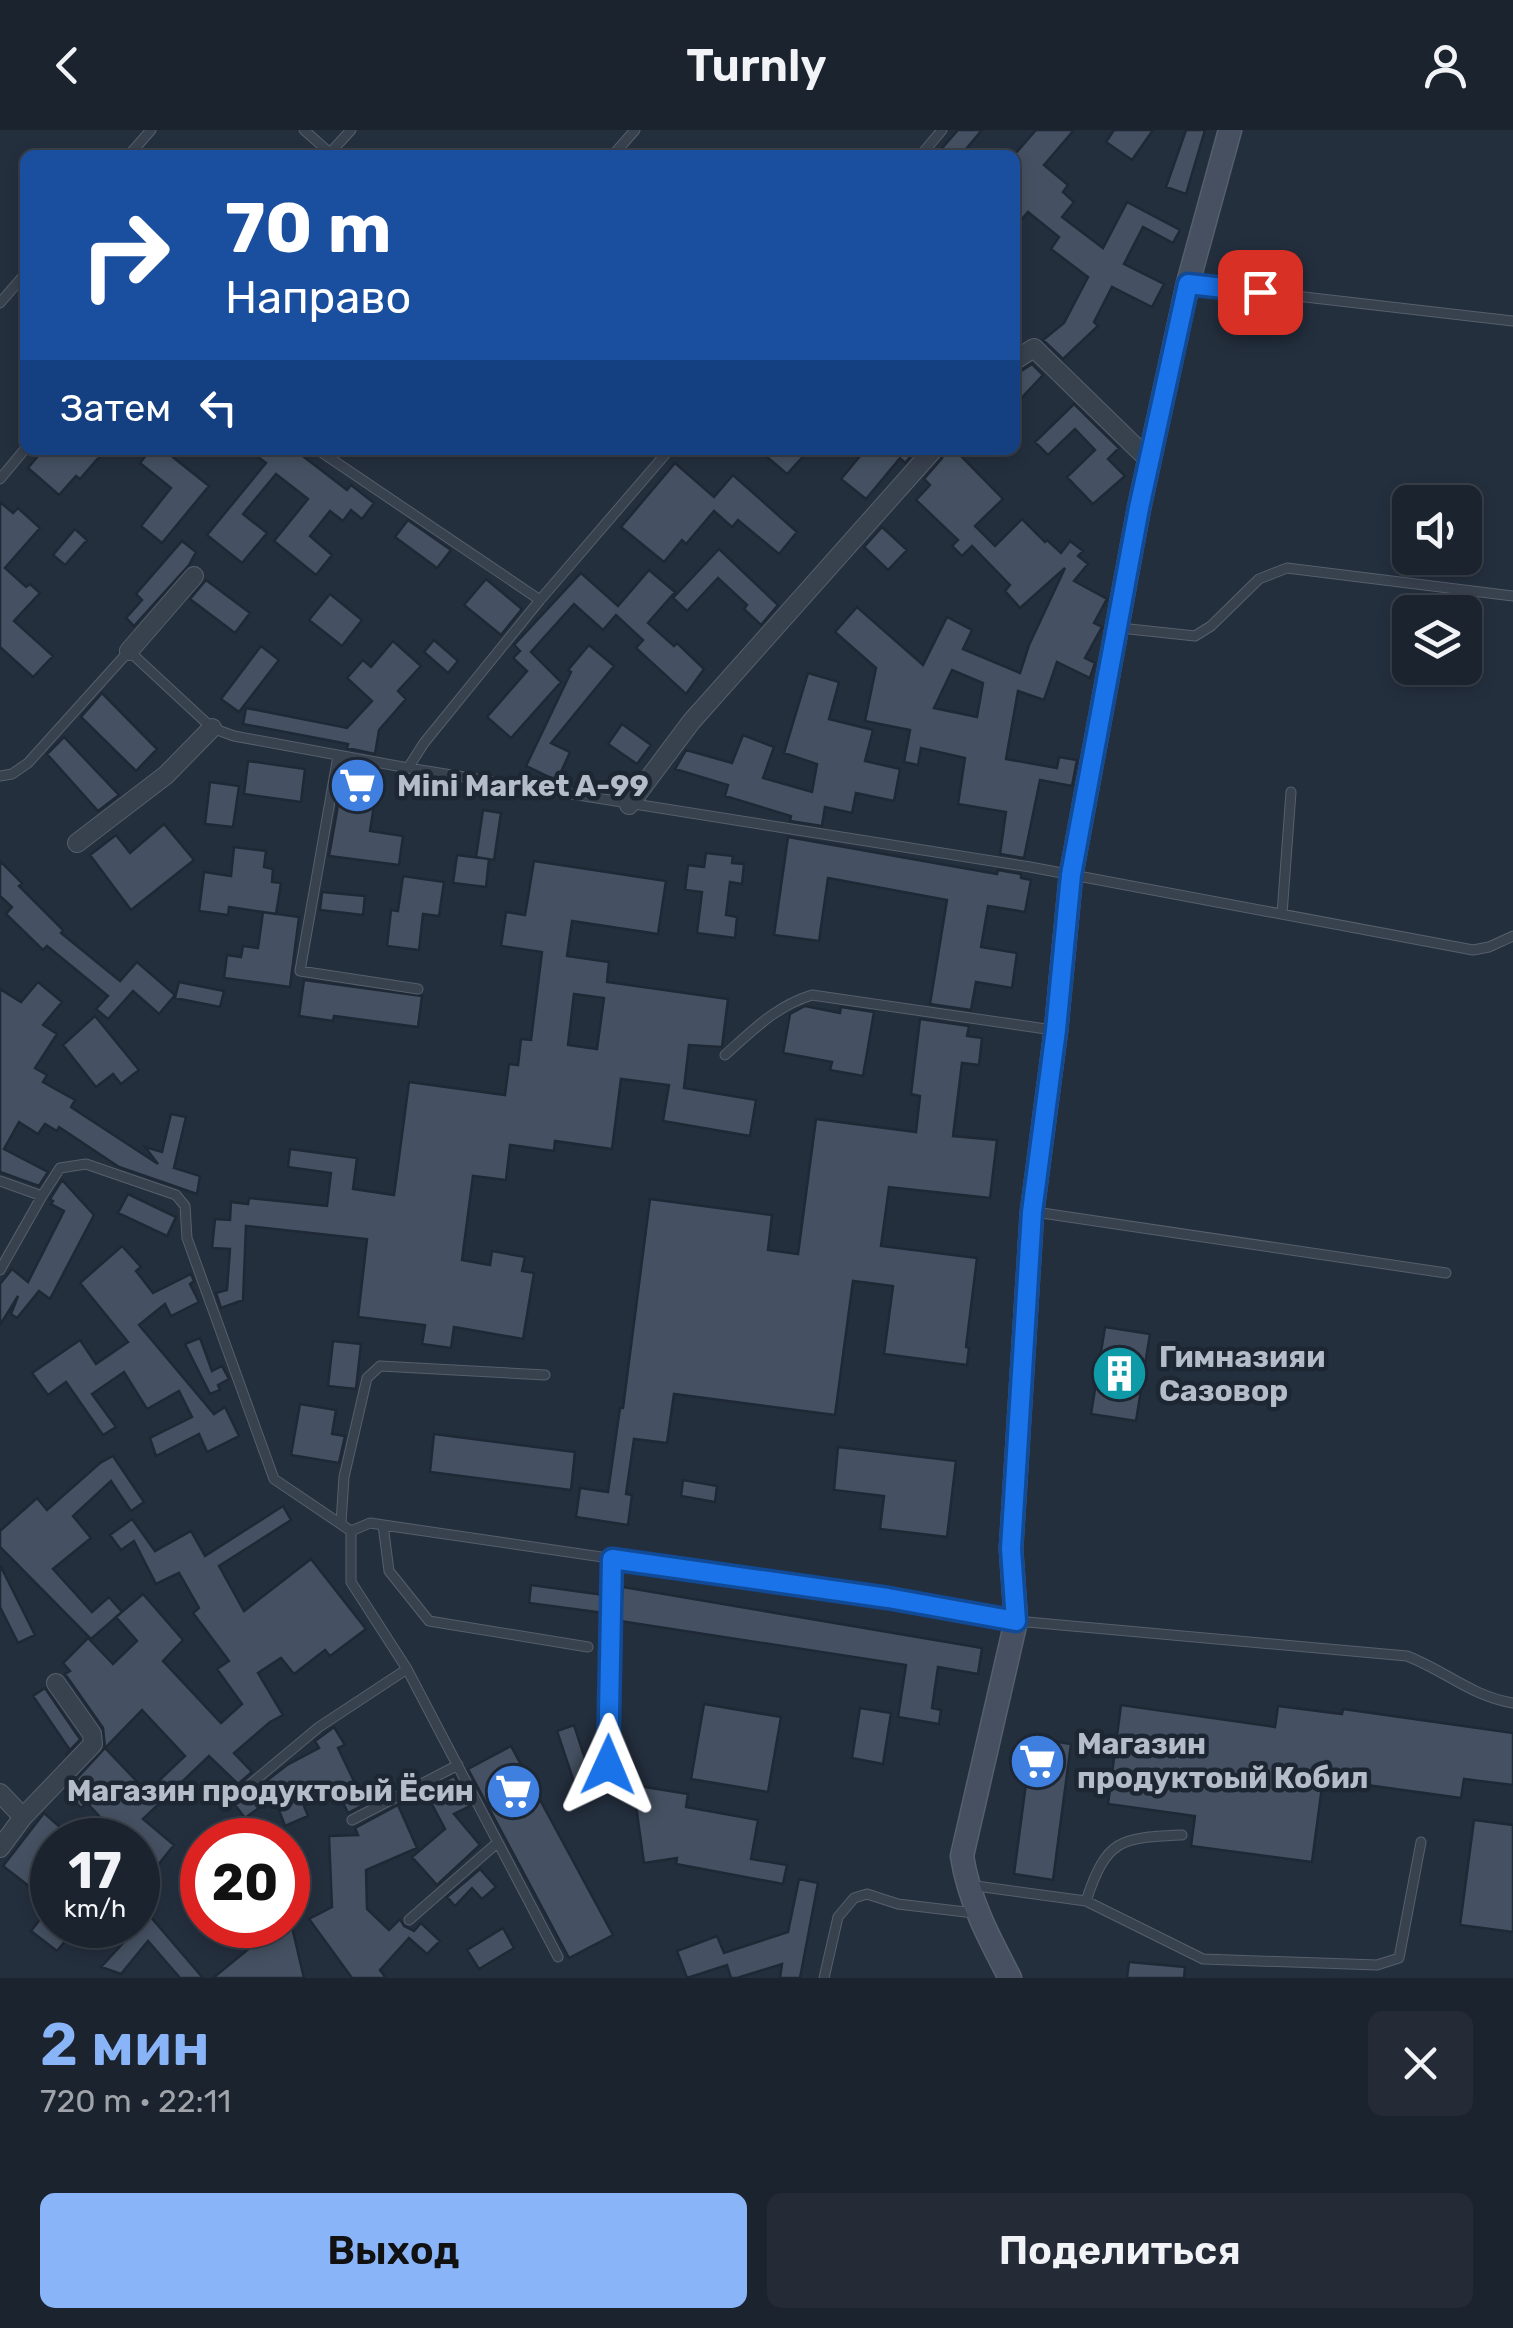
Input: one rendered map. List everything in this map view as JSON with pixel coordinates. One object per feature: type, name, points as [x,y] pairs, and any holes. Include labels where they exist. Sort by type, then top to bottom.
[{"type":"street","points":[[1010,1978],[976,1913],[962,1856],[1016,1621],[1011,1549],[1032,1212],[1071,875],[1150,462],[1188,284],[1230,130]]},
{"type":"street","points":[[1020,357],[1034,348],[1150,462]]},
{"type":"street","points":[[629,805],[690,722],[929,455]]},
{"type":"street","points":[[129,651],[194,576]]},
{"type":"street","points":[[77,844],[166,775],[212,728]]},
{"type":"street","points":[[0,1848],[23,1817],[93,1744],[92,1734],[56,1683]]},
{"type":"street","points":[[0,1793],[23,1817]]},
{"type":"lane","points":[[133,150],[151,130]]},
{"type":"lane","points":[[304,130],[325,150]]},
{"type":"lane","points":[[333,150],[351,130]]},
{"type":"lane","points":[[617,150],[635,130]]},
{"type":"lane","points":[[924,150],[942,130]]},
{"type":"lane","points":[[0,303],[20,280]]},
{"type":"lane","points":[[1188,284],[1513,320]]},
{"type":"lane","points":[[0,480],[20,455]]},
{"type":"lane","points":[[325,455],[540,600]]},
{"type":"lane","points":[[408,768],[540,600],[665,455]]},
{"type":"lane","points":[[1118,628],[1195,636],[1211,626],[1259,578],[1288,568],[1513,596]]},
{"type":"lane","points":[[0,776],[12,774],[28,763],[129,651],[212,728],[234,736],[629,805],[1071,875],[1474,950],[1513,936]]},
{"type":"lane","points":[[338,756],[300,970],[418,989]]},
{"type":"lane","points":[[1282,914],[1291,792]]},
{"type":"lane","points":[[726,1055],[765,1018],[812,995],[1056,1030]]},
{"type":"lane","points":[[0,1270],[60,1168],[86,1164],[176,1195],[186,1206],[186,1238],[274,1479],[351,1530],[383,1525],[888,1598],[1016,1621],[1407,1656],[1434,1666],[1485,1698],[1513,1703]]},
{"type":"lane","points":[[0,1181],[42,1196]]},
{"type":"lane","points":[[1032,1212],[1446,1273]]},
{"type":"lane","points":[[340,1523],[344,1477],[366,1378],[380,1366],[545,1374]]},
{"type":"lane","points":[[383,1525],[389,1571],[429,1621],[588,1646]]},
{"type":"lane","points":[[351,1530],[351,1582],[407,1668],[558,1957]]},
{"type":"lane","points":[[608,1765],[612,1559]]},
{"type":"lane","points":[[235,1796],[319,1727],[407,1668]]},
{"type":"lane","points":[[352,1820],[458,1765]]},
{"type":"lane","points":[[1086,1900],[1096,1869],[1110,1850],[1132,1837],[1182,1834]]},
{"type":"lane","points":[[966,1884],[1086,1900],[1203,1959],[1377,1965],[1399,1958],[1421,1842]]},
{"type":"lane","points":[[409,1920],[496,1844]]},
{"type":"lane","points":[[824,1978],[838,1917],[854,1898],[867,1894],[898,1904],[976,1913]]},
{"type":"building","points":[[958,130],[982,130],[965,150],[940,150]]},
{"type":"building","points":[[1036,130],[1074,130],[1044,165],[1068,185],[1063,192],[1074,202],[1062,217],[1103,248],[1127,202],[1180,230],[1173,243],[1143,227],[1124,264],[1164,284],[1152,307],[1112,287],[1094,322],[1098,326],[1063,359],[1043,340],[1064,323],[1088,277],[1051,249],[1059,237],[1028,212],[1020,221],[1018,150]]},
{"type":"building","points":[[1114,130],[1153,130],[1132,160],[1106,142]]},
{"type":"building","points":[[1186,130],[1205,130],[1186,194],[1166,187]]},
{"type":"building","points":[[1032,364],[1043,375],[1020,400],[1020,372]]},
{"type":"building","points":[[1074,404],[1119,448],[1108,459],[1125,476],[1093,504],[1067,477],[1095,450],[1075,429],[1048,455],[1035,442]]},
{"type":"building","points":[[39,455],[99,457],[59,495],[28,468]]},
{"type":"building","points":[[146,455],[170,455],[209,486],[162,543],[141,526],[171,488],[140,463]]},
{"type":"building","points":[[256,455],[302,455],[347,490],[351,485],[374,503],[362,519],[351,510],[343,521],[330,511],[310,536],[332,555],[316,575],[274,541],[308,499],[276,474],[243,514],[267,533],[242,563],[207,535],[266,463]]},
{"type":"building","points":[[765,455],[804,455],[787,474]]},
{"type":"building","points":[[861,455],[912,455],[905,463],[900,458],[866,499],[841,479]]},
{"type":"building","points":[[943,455],[960,455],[1003,499],[975,526],[995,546],[1022,519],[1061,553],[1070,541],[1083,551],[1078,556],[1088,564],[1074,581],[1107,599],[1094,623],[1102,627],[1085,658],[1095,663],[1090,678],[1057,662],[1044,700],[1018,691],[1006,759],[1057,768],[1059,757],[1077,760],[1072,786],[1040,780],[1024,858],[1000,854],[1006,812],[958,804],[965,758],[921,748],[918,765],[904,762],[910,730],[865,721],[876,668],[835,632],[857,607],[923,665],[947,617],[972,630],[963,649],[1020,673],[1065,568],[1020,608],[1005,591],[1010,585],[972,546],[962,556],[952,546],[958,540],[916,500],[930,485],[924,479]],"holes":[[[952,670],[983,683],[977,717],[934,708]]]},
{"type":"building","points":[[675,463],[714,497],[733,475],[797,532],[779,554],[738,520],[732,527],[714,511],[686,544],[682,540],[664,562],[621,527]]},
{"type":"building","points":[[0,502],[13,513],[18,508],[40,528],[5,568],[26,587],[30,584],[40,593],[14,621],[53,656],[33,677],[0,647]]},
{"type":"building","points":[[408,520],[451,550],[437,568],[395,537]]},
{"type":"building","points":[[882,527],[907,550],[888,570],[864,547]]},
{"type":"building","points":[[75,529],[87,540],[65,565],[53,555]]},
{"type":"building","points":[[182,541],[196,552],[189,565],[134,626],[126,618],[142,600],[136,594]]},
{"type":"building","points":[[719,549],[778,605],[761,625],[744,609],[747,605],[718,578],[687,611],[673,598]]},
{"type":"building","points":[[649,570],[675,592],[648,623],[704,669],[686,694],[636,648],[643,640],[616,615],[603,630],[574,604],[531,652],[561,682],[511,738],[487,717],[527,671],[513,658],[520,651],[514,645],[581,573],[618,606]]},
{"type":"building","points":[[486,579],[522,609],[501,635],[464,605]]},
{"type":"building","points":[[206,580],[250,613],[235,633],[190,599]]},
{"type":"building","points":[[330,594],[362,620],[342,646],[309,620]]},
{"type":"building","points":[[434,640],[458,661],[448,673],[424,652]]},
{"type":"building","points":[[393,641],[421,666],[398,691],[406,699],[379,730],[375,754],[347,748],[348,744],[243,724],[246,708],[347,728],[372,701],[347,678],[363,660],[371,667]]},
{"type":"building","points":[[589,645],[614,666],[551,743],[570,752],[557,781],[526,766],[571,672],[568,670]]},
{"type":"building","points":[[261,646],[279,660],[239,712],[221,699]]},
{"type":"building","points":[[808,673],[839,682],[829,719],[873,730],[865,761],[900,769],[894,801],[856,793],[852,813],[825,807],[822,826],[790,821],[791,816],[725,796],[728,785],[675,769],[686,750],[732,763],[743,735],[774,747],[763,778],[812,792],[817,764],[784,753]]},
{"type":"building","points":[[102,693],[157,749],[136,771],[81,717]]},
{"type":"building","points":[[622,724],[651,745],[637,764],[608,744]]},
{"type":"building","points":[[64,737],[119,795],[98,811],[47,754]]},
{"type":"building","points":[[248,761],[305,769],[301,802],[244,794]]},
{"type":"building","points":[[345,765],[379,773],[370,831],[403,836],[399,865],[329,856]]},
{"type":"building","points":[[210,782],[239,786],[233,827],[205,824]]},
{"type":"building","points":[[483,810],[501,813],[494,860],[476,857]]},
{"type":"building","points":[[164,824],[194,860],[131,910],[90,855],[116,835],[130,853]]},
{"type":"building","points":[[788,837],[997,874],[998,870],[1021,874],[1021,878],[1031,880],[1025,912],[988,906],[981,947],[1017,953],[1012,988],[976,982],[971,1010],[930,1004],[947,900],[828,878],[819,941],[774,935]]},
{"type":"building","points":[[234,847],[266,851],[264,867],[273,869],[272,882],[281,883],[276,914],[229,907],[228,915],[199,911],[204,872],[231,876]]},
{"type":"building","points":[[706,853],[733,856],[732,863],[744,864],[742,884],[730,882],[726,915],[737,917],[735,938],[697,933],[702,892],[685,890],[688,865],[704,867]]},
{"type":"building","points":[[457,855],[489,859],[486,887],[453,883]]},
{"type":"building","points":[[0,861],[63,930],[61,933],[120,981],[137,962],[175,995],[159,1014],[133,991],[108,1019],[96,1009],[108,996],[47,946],[43,950],[6,914],[12,907],[0,896]]},
{"type":"building","points":[[534,861],[666,881],[658,934],[572,921],[567,956],[609,962],[607,982],[728,999],[722,1047],[689,1045],[684,1088],[756,1100],[750,1136],[663,1121],[669,1085],[621,1079],[612,1149],[555,1141],[554,1151],[510,1145],[506,1180],[473,1176],[462,1260],[490,1265],[492,1251],[525,1257],[522,1271],[534,1273],[523,1339],[454,1327],[451,1348],[422,1344],[425,1325],[358,1317],[367,1239],[246,1226],[243,1300],[221,1308],[216,1293],[227,1290],[230,1249],[212,1248],[215,1219],[230,1220],[231,1202],[248,1204],[249,1198],[327,1206],[331,1173],[288,1167],[290,1149],[357,1158],[353,1189],[394,1195],[409,1082],[505,1095],[509,1064],[518,1065],[521,1039],[531,1040],[542,952],[501,946],[506,912],[525,915]],"holes":[[[574,994],[604,998],[597,1049],[568,1045]]]},
{"type":"building","points":[[403,876],[444,882],[439,916],[423,914],[419,950],[387,946],[391,910],[398,911]]},
{"type":"building","points":[[322,892],[365,896],[363,915],[320,910]]},
{"type":"building","points":[[263,912],[299,917],[290,987],[224,978],[227,955],[241,957],[243,946],[258,948]]},
{"type":"building","points":[[304,980],[422,996],[418,1027],[334,1016],[333,1021],[299,1016]]},
{"type":"building","points":[[38,982],[62,1002],[43,1025],[57,1034],[35,1068],[47,1075],[43,1082],[75,1100],[71,1107],[158,1164],[145,1147],[162,1152],[171,1114],[186,1117],[174,1168],[200,1176],[197,1194],[119,1167],[59,1127],[57,1131],[45,1124],[38,1134],[19,1122],[4,1149],[48,1172],[39,1186],[0,1172],[0,989],[21,1002]]},
{"type":"building","points":[[179,982],[224,991],[220,1007],[175,998]]},
{"type":"building","points":[[805,1006],[840,1013],[841,1007],[874,1012],[863,1076],[830,1070],[832,1062],[783,1053],[790,1014]]},
{"type":"building","points":[[95,1016],[139,1070],[121,1084],[113,1074],[96,1087],[63,1045]]},
{"type":"building","points":[[920,1019],[969,1026],[967,1036],[982,1038],[979,1065],[962,1063],[953,1136],[997,1140],[990,1198],[889,1187],[881,1246],[977,1258],[967,1365],[884,1354],[893,1286],[853,1281],[835,1415],[674,1394],[667,1443],[634,1439],[626,1494],[632,1495],[628,1525],[576,1517],[580,1488],[608,1492],[650,1199],[772,1215],[768,1250],[798,1254],[816,1119],[916,1132],[920,1096],[911,1094]]},
{"type":"building","points":[[62,1180],[94,1215],[50,1299],[39,1291],[17,1318],[11,1314],[18,1296],[0,1325],[0,1284],[12,1269],[28,1282],[64,1211],[51,1204],[50,1199]]},
{"type":"building","points":[[128,1194],[176,1217],[167,1236],[118,1213]]},
{"type":"building","points":[[122,1246],[141,1267],[136,1271],[153,1293],[191,1274],[194,1281],[190,1284],[199,1302],[171,1316],[165,1304],[139,1325],[214,1414],[225,1407],[239,1436],[207,1452],[199,1434],[156,1456],[150,1438],[192,1417],[179,1391],[147,1409],[124,1372],[92,1394],[116,1427],[103,1435],[66,1382],[48,1395],[32,1373],[80,1340],[96,1364],[128,1342],[80,1283]]},
{"type":"building","name":"Гимназияи Сазовор","points":[[1105,1327],[1150,1334],[1136,1421],[1091,1414]]},
{"type":"building","points":[[200,1338],[212,1371],[222,1366],[229,1379],[218,1385],[220,1390],[210,1394],[185,1344]]},
{"type":"building","points":[[333,1341],[361,1344],[356,1389],[328,1386]]},
{"type":"building","points":[[300,1404],[336,1410],[332,1434],[345,1436],[339,1463],[291,1455]]},
{"type":"building","points":[[434,1434],[575,1452],[571,1490],[430,1472]]},
{"type":"building","points":[[838,1447],[956,1461],[947,1537],[880,1529],[884,1496],[834,1490]]},
{"type":"building","points":[[113,1456],[144,1502],[131,1511],[111,1481],[73,1516],[91,1538],[53,1569],[92,1612],[109,1597],[122,1612],[91,1639],[0,1547],[0,1531],[37,1498],[47,1510]]},
{"type":"building","points":[[683,1480],[717,1486],[715,1502],[681,1496]]},
{"type":"building","points":[[283,1506],[291,1520],[219,1566],[244,1611],[311,1559],[366,1629],[330,1656],[325,1650],[294,1674],[281,1658],[258,1673],[283,1715],[234,1753],[252,1772],[238,1784],[209,1756],[144,1818],[101,1818],[87,1803],[81,1808],[65,1791],[105,1748],[103,1728],[65,1674],[70,1671],[63,1663],[88,1638],[113,1664],[137,1641],[116,1617],[143,1594],[183,1640],[163,1661],[221,1723],[242,1704],[217,1669],[229,1661],[193,1613],[199,1608],[179,1573],[156,1584],[134,1541],[121,1550],[110,1535],[132,1519],[155,1551],[191,1531],[205,1556]],"holes":[[[142,1710],[185,1756],[147,1792],[105,1748]]]},
{"type":"building","points":[[0,1565],[35,1635],[18,1643],[0,1607]]},
{"type":"building","points":[[531,1585],[604,1595],[604,1613],[529,1603]]},
{"type":"building","points":[[623,1587],[982,1648],[978,1674],[938,1667],[932,1708],[941,1710],[939,1724],[898,1717],[906,1665],[620,1621]]},
{"type":"building","points":[[45,1688],[80,1739],[70,1750],[33,1696]]},
{"type":"building","points":[[704,1704],[781,1717],[768,1792],[691,1779]]},
{"type":"building","points":[[1121,1705],[1275,1727],[1278,1706],[1342,1714],[1343,1709],[1513,1733],[1513,1785],[1464,1779],[1461,1798],[1323,1779],[1312,1862],[1191,1846],[1195,1816],[1108,1804]]},
{"type":"building","points":[[860,1708],[891,1713],[883,1764],[852,1758]]},
{"type":"building","points":[[574,1725],[595,1789],[578,1794],[557,1731]]},
{"type":"building","points":[[334,1727],[345,1745],[338,1748],[365,1804],[348,1813],[337,1790],[304,1806],[308,1816],[282,1818],[274,1797],[245,1818],[235,1805],[287,1765],[319,1748],[315,1741]]},
{"type":"building","points":[[1032,1738],[1071,1744],[1053,1880],[1014,1874]]},
{"type":"building","points":[[511,1746],[613,1935],[569,1958],[468,1769]]},
{"type":"building","points":[[454,1776],[470,1806],[454,1814],[480,1845],[437,1885],[412,1857],[445,1829],[425,1791]]},
{"type":"building","points":[[633,1785],[688,1794],[686,1807],[758,1820],[751,1859],[787,1865],[783,1884],[676,1864],[677,1858],[644,1863]]},
{"type":"building","points":[[398,1805],[417,1848],[366,1870],[367,1909],[389,1930],[400,1919],[414,1931],[421,1923],[440,1941],[427,1954],[409,1938],[380,1970],[386,1978],[352,1978],[310,1920],[332,1907],[329,1836],[358,1835],[355,1828]]},
{"type":"building","points":[[1474,1820],[1513,1825],[1513,1932],[1460,1925]]},
{"type":"building","points":[[30,1831],[30,1887],[3,1866]]},
{"type":"building","points":[[160,1833],[174,1845],[160,1862]]},
{"type":"building","points":[[480,1869],[496,1887],[482,1899],[472,1888],[455,1906],[447,1897]]},
{"type":"building","points":[[799,1879],[818,1883],[800,1978],[780,1978],[782,1964],[737,1978],[731,1978],[727,1965],[687,1978],[677,1951],[717,1936],[724,1953],[788,1932]]},
{"type":"building","points":[[160,1928],[203,1978],[180,1978],[154,1948],[160,1948]]},
{"type":"building","points":[[503,1928],[514,1948],[479,1969],[467,1950]]},
{"type":"building","points":[[119,1948],[142,1948],[121,1974],[101,1967]]},
{"type":"building","points":[[250,1948],[297,1948],[304,1978],[213,1978]]},
{"type":"building","points":[[1129,1962],[1185,1967],[1184,1978],[1127,1978]]},
{"type":"place","name":"Mini Market A-99","points":[[358,786]]},
{"type":"place","name":"Гимназияи Сазовор","points":[[1120,1374]]},
{"type":"place","name":"Магазин продуктоый Кобил","points":[[1038,1761]]},
{"type":"place","name":"Магазин продуктоый Ёсин","points":[[513,1791]]},
{"type":"route","points":[[608,1765],[612,1559],[888,1598],[1016,1621],[1011,1549],[1032,1212],[1071,875],[1139,508],[1188,284],[1260,292]]}]
